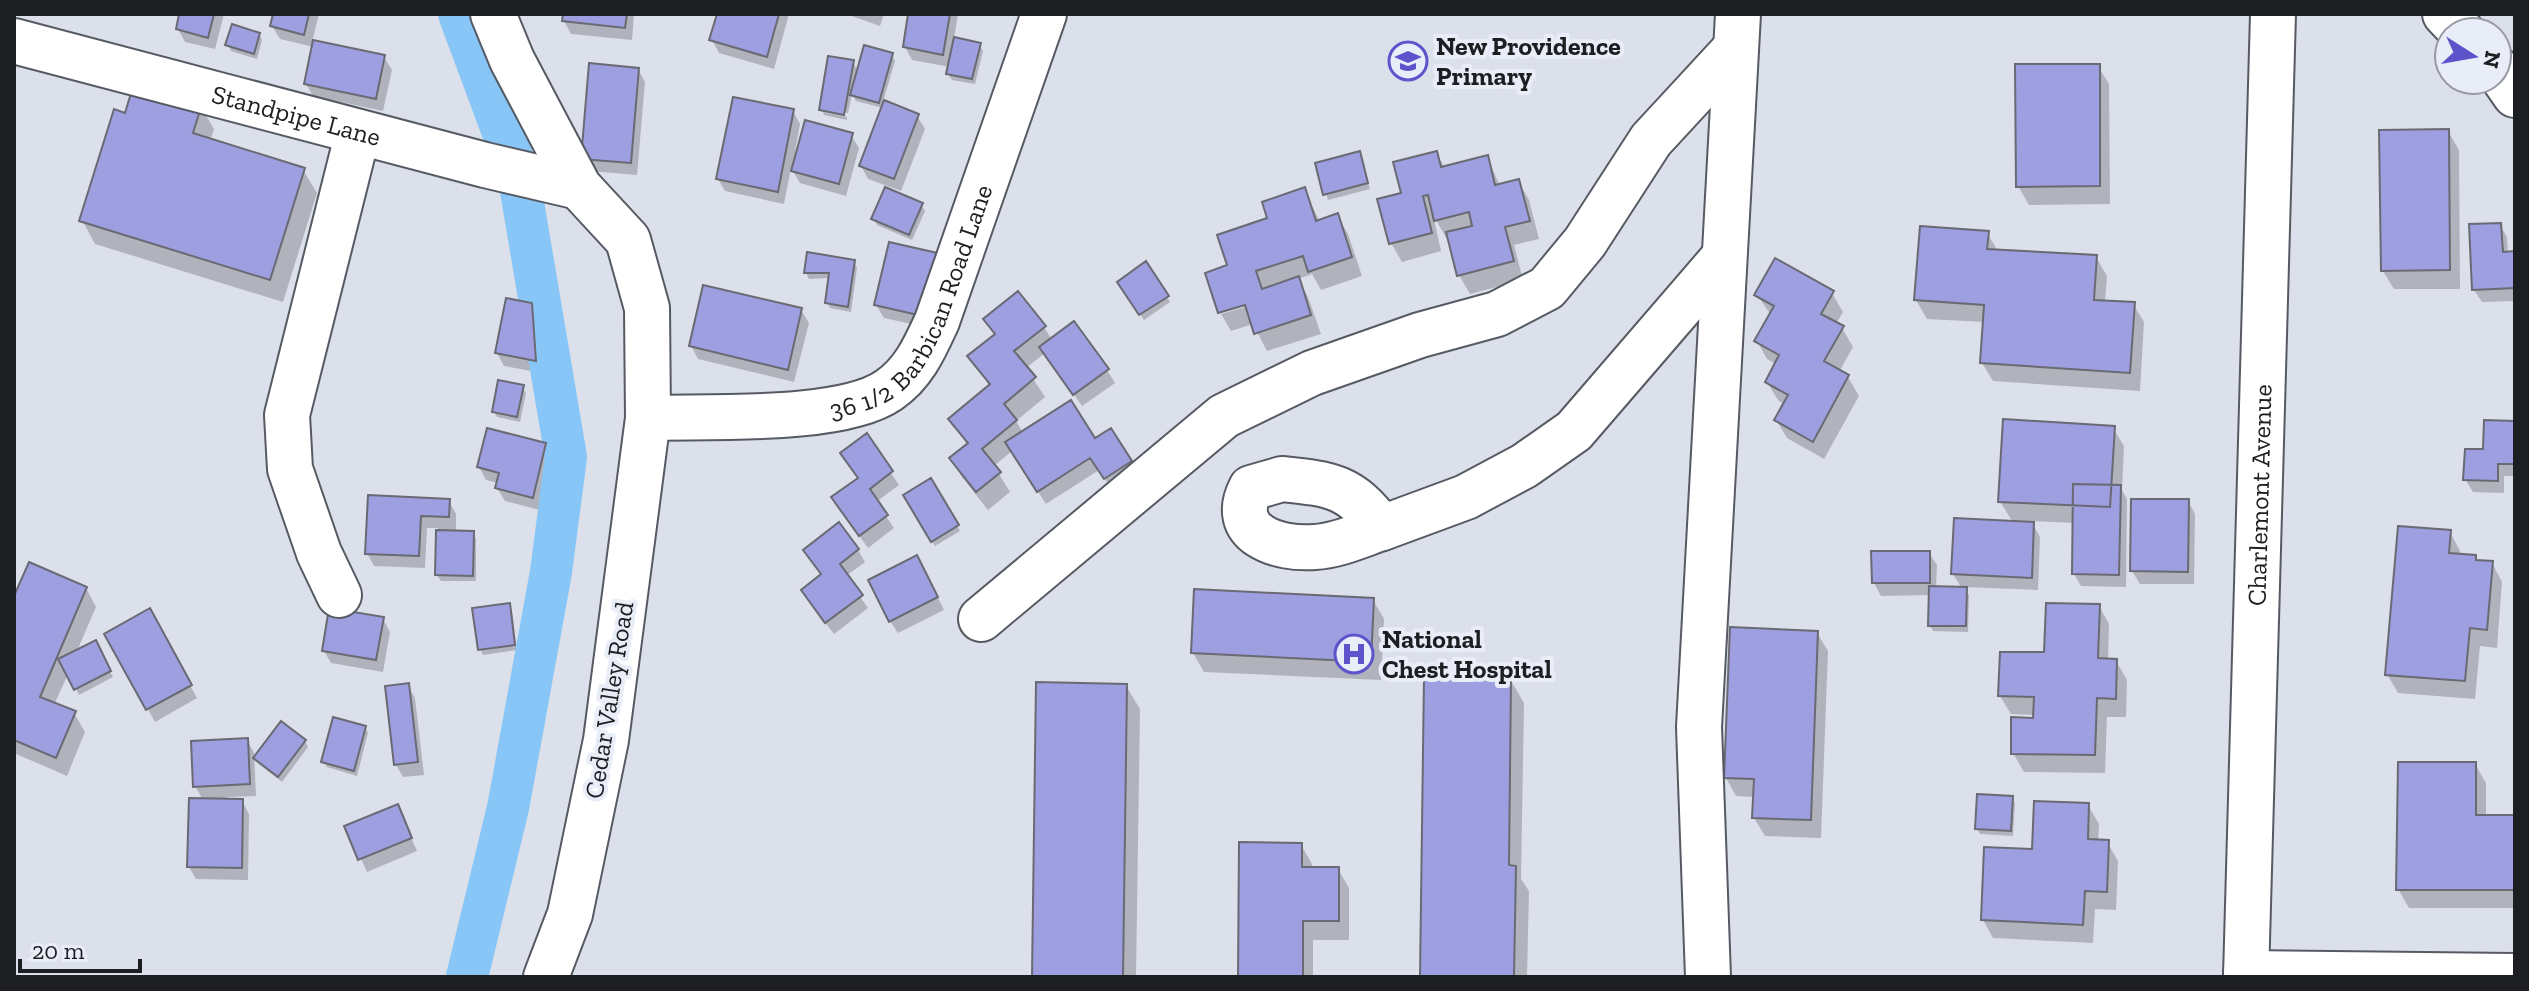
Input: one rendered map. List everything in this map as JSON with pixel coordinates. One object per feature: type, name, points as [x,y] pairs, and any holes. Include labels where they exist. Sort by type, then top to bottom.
[{"type":"street","name":"Cedar Valley Road","points":[[493,14],[512,60],[579,187],[628,240],[647,308],[648,418],[606,740],[570,914],[546,977]]},
{"type":"street","name":"36 1/2 Barbican Road Lane","points":[[648,418],[799,414],[848,408],[889,390],[920,359],[937,321],[1044,14]]},
{"type":"street","name":"Charlemont Avenue","points":[[2246,975],[2273,14]]},
{"type":"street","points":[[1708,977],[1699,727],[1737,31]]},
{"type":"street","points":[[981,619],[1224,416],[1312,373],[1420,335],[1497,314],[1547,288],[1585,242],[1651,140],[1737,31]]},
{"type":"street","name":"Standpipe Lane","points":[[14,41],[579,187]]},
{"type":"street","points":[[339,595],[319,553],[290,469],[287,415],[358,132]]},
{"type":"street","points":[[1382,528],[1466,497],[1524,466],[1574,431],[1724,257]]},
{"type":"street","points":[[2246,975],[2515,976]]},
{"type":"building","points":[[179,14],[214,14],[208,38],[176,29]]},
{"type":"building","points":[[273,14],[309,14],[304,35],[270,26]]},
{"type":"building","points":[[563,14],[627,14],[625,28],[562,21]]},
{"type":"building","points":[[717,14],[779,14],[767,57],[709,40]]},
{"type":"building","points":[[908,14],[950,14],[943,55],[903,47]]},
{"type":"building","points":[[232,24],[260,33],[254,54],[225,45]]},
{"type":"building","points":[[954,37],[981,43],[972,79],[946,74]]},
{"type":"building","points":[[313,40],[385,55],[376,99],[304,84]]},
{"type":"building","points":[[864,45],[893,53],[879,103],[850,95]]},
{"type":"building","points":[[828,56],[854,60],[844,115],[819,110]]},
{"type":"building","points":[[589,63],[639,68],[631,163],[581,159]]},
{"type":"building","points":[[2015,64],[2100,64],[2100,186],[2016,187]]},
{"type":"building","points":[[134,83],[202,104],[193,133],[305,168],[270,280],[79,221],[114,109],[125,113]]},
{"type":"building","points":[[733,97],[794,109],[778,192],[716,179]]},
{"type":"building","points":[[884,100],[919,114],[894,179],[859,166]]},
{"type":"building","points":[[805,120],[853,133],[839,184],[791,171]]},
{"type":"building","points":[[2449,129],[2450,270],[2381,271],[2379,130]]},
{"type":"building","points":[[1360,151],[1368,183],[1323,195],[1315,163]]},
{"type":"building","points":[[1437,151],[1441,167],[1488,155],[1495,185],[1519,179],[1530,221],[1505,227],[1514,261],[1457,276],[1446,232],[1472,226],[1469,212],[1434,221],[1428,195],[1423,196],[1432,233],[1389,244],[1377,199],[1401,193],[1393,162]]},
{"type":"building","points":[[885,187],[923,203],[909,235],[871,219]]},
{"type":"building","points":[[1305,187],[1316,221],[1338,213],[1352,257],[1308,272],[1303,256],[1256,271],[1262,289],[1299,276],[1311,315],[1254,334],[1245,305],[1218,313],[1205,273],[1227,265],[1217,235],[1267,218],[1262,202]]},
{"type":"building","points":[[2501,223],[2503,252],[2515,251],[2515,288],[2472,290],[2469,224]]},
{"type":"building","points":[[1920,226],[1989,231],[1987,249],[2097,255],[2094,300],[2135,302],[2130,373],[1980,363],[1984,305],[1914,300]]},
{"type":"building","points":[[889,242],[942,254],[927,317],[874,305]]},
{"type":"building","points":[[807,252],[855,260],[848,307],[825,303],[829,273],[804,273]]},
{"type":"building","points":[[1775,258],[1834,291],[1821,314],[1844,326],[1824,361],[1849,375],[1813,442],[1774,420],[1788,395],[1765,382],[1779,355],[1754,341],[1774,306],[1754,295]]},
{"type":"building","points":[[1146,261],[1169,296],[1139,315],[1117,282]]},
{"type":"building","points":[[703,285],[802,308],[788,370],[689,346]]},
{"type":"building","points":[[1018,291],[1046,326],[1014,351],[1036,377],[1004,404],[1017,420],[982,449],[1001,472],[976,492],[949,458],[968,443],[948,419],[990,384],[967,356],[995,334],[983,319]]},
{"type":"building","points":[[506,298],[532,303],[536,361],[495,353]]},
{"type":"building","points":[[1074,321],[1109,369],[1073,395],[1039,347]]},
{"type":"building","points":[[498,380],[524,385],[517,417],[492,412]]},
{"type":"building","points":[[1071,400],[1095,438],[1111,428],[1132,461],[1104,479],[1090,458],[1037,492],[1005,442]]},
{"type":"building","points":[[2003,419],[2115,426],[2110,507],[1998,502]]},
{"type":"building","points":[[2484,420],[2515,421],[2515,464],[2498,464],[2498,481],[2463,480],[2465,449],[2483,449]]},
{"type":"building","points":[[487,428],[546,443],[533,498],[495,488],[499,473],[477,467]]},
{"type":"building","points":[[867,433],[893,471],[870,489],[888,515],[859,536],[831,497],[858,478],[840,453]]},
{"type":"building","points":[[931,478],[959,525],[931,542],[903,495]]},
{"type":"building","points":[[2073,484],[2121,485],[2119,575],[2072,574]]},
{"type":"building","points":[[368,495],[450,499],[449,517],[421,516],[419,556],[365,554]]},
{"type":"building","points":[[2131,499],[2189,499],[2188,572],[2130,571]]},
{"type":"building","points":[[1954,518],[2034,522],[2032,578],[1951,574]]},
{"type":"building","points":[[839,522],[859,549],[840,564],[863,595],[825,623],[801,590],[821,574],[803,550]]},
{"type":"building","points":[[2398,526],[2451,530],[2449,553],[2476,555],[2476,560],[2493,561],[2487,630],[2470,628],[2465,681],[2385,675]]},
{"type":"building","points":[[436,530],[474,531],[473,576],[435,575]]},
{"type":"building","points":[[1871,551],[1930,551],[1930,583],[1872,583]]},
{"type":"building","points":[[917,555],[938,597],[889,622],[868,580]]},
{"type":"building","points":[[29,562],[87,587],[40,697],[76,711],[56,758],[14,740],[14,596]]},
{"type":"building","points":[[1929,586],[1967,587],[1966,626],[1928,626]]},
{"type":"building","points":[[1194,589],[1374,598],[1371,662],[1191,653]]},
{"type":"building","points":[[510,603],[515,645],[478,650],[472,608]]},
{"type":"building","points":[[2046,603],[2100,604],[2098,658],[2117,659],[2116,699],[2097,698],[2095,755],[2011,754],[2011,717],[2033,718],[2034,697],[1998,696],[2000,652],[2044,652]]},
{"type":"building","points":[[150,608],[192,685],[146,710],[104,634]]},
{"type":"building","points":[[329,608],[384,617],[376,660],[322,651]]},
{"type":"building","points":[[1730,627],[1818,631],[1811,820],[1752,818],[1754,779],[1724,778]]},
{"type":"building","points":[[96,640],[111,671],[74,690],[58,659]]},
{"type":"building","points":[[1424,676],[1511,677],[1509,865],[1516,866],[1514,977],[1420,977]]},
{"type":"building","points":[[1036,682],[1127,684],[1123,977],[1032,977]]},
{"type":"building","points":[[409,683],[418,762],[394,765],[385,686]]},
{"type":"building","points":[[333,717],[366,726],[354,771],[321,762]]},
{"type":"building","points":[[281,721],[306,740],[278,777],[253,758]]},
{"type":"building","points":[[248,738],[250,784],[193,787],[191,741]]},
{"type":"building","points":[[2398,762],[2476,762],[2476,815],[2515,815],[2515,890],[2396,890]]},
{"type":"building","points":[[1977,794],[2013,796],[2011,831],[1975,829]]},
{"type":"building","points":[[189,798],[243,799],[242,868],[187,867]]},
{"type":"building","points":[[2034,801],[2089,803],[2088,839],[2109,840],[2107,892],[2085,891],[2083,925],[1981,920],[1984,847],[2032,849]]},
{"type":"building","points":[[398,804],[412,838],[358,860],[344,826]]},
{"type":"building","points":[[1239,842],[1302,843],[1302,867],[1339,867],[1339,921],[1303,921],[1303,977],[1238,977]]},
{"type":"waterway","points":[[459,14],[518,173],[566,457],[551,572],[508,808],[467,977]]},
{"type":"place","name":"New Providence Primary","points":[[1408,61]]},
{"type":"place","name":"National Chest Hospital","points":[[1354,654]]}]
